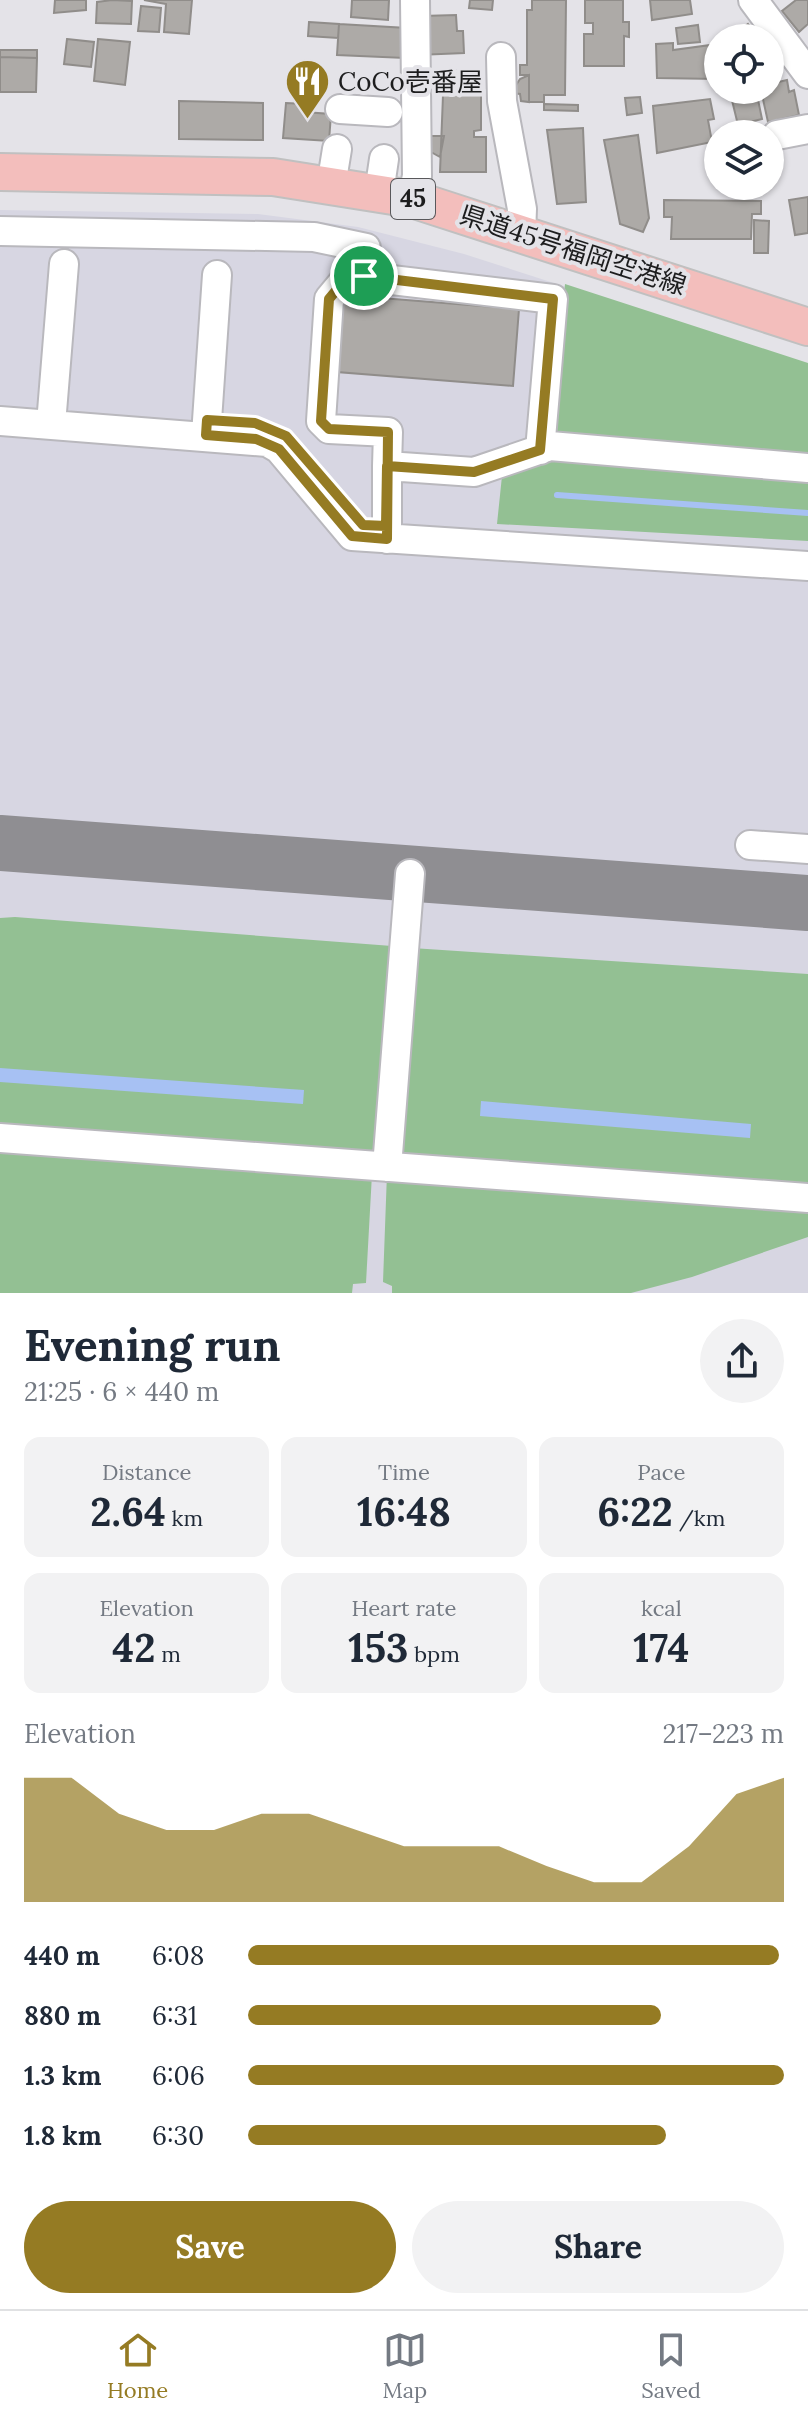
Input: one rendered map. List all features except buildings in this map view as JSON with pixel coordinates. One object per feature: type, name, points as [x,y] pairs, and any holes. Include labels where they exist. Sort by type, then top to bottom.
[{"type":"main road","name":"県道45号福岡空港線","points":[[0,172],[273,177],[331,186],[392,184],[521,233],[808,327]]},
{"type":"street","points":[[392,184],[417,176],[415,0]]},
{"type":"street","points":[[759,2],[805,63]]},
{"type":"street","points":[[501,57],[502,101],[522,209],[521,233]]},
{"type":"street","points":[[340,109],[388,112]]},
{"type":"street","points":[[784,134],[808,129]]},
{"type":"street","points":[[331,186],[337,149]]},
{"type":"street","points":[[0,231],[314,237],[327,242]]},
{"type":"street","points":[[0,239],[327,242],[366,248],[364,276]]},
{"type":"street","points":[[51,417],[64,264]]},
{"type":"street","points":[[207,428],[217,275]]},
{"type":"street","points":[[386,532],[388,432],[329,429],[321,421],[329,299],[349,275],[553,299],[540,450]]},
{"type":"street","points":[[0,405],[51,417]]},
{"type":"street","points":[[0,421],[51,417],[207,428],[267,442],[279,449],[352,536],[386,532],[808,553]]},
{"type":"street","points":[[387,466],[474,472],[550,446],[808,468]]},
{"type":"street","points":[[386,532],[808,566]]},
{"type":"street","points":[[750,845],[808,849]]},
{"type":"street","points":[[387,1167],[410,874]]},
{"type":"street","points":[[0,1138],[808,1198]]},
{"type":"shaded area","points":[[0,210],[258,214],[358,227],[464,254],[808,365],[808,1293],[0,1293]]},
{"type":"green space","points":[[565,284],[808,363],[808,456],[551,435]]},
{"type":"green space","points":[[550,457],[808,479],[808,541],[497,524],[502,476]]},
{"type":"green space","points":[[0,918],[392,946],[375,1158],[0,1131]]},
{"type":"green space","points":[[412,948],[808,974],[808,1191],[393,1158]]},
{"type":"green space","points":[[0,1149],[372,1174],[366,1283],[353,1284],[352,1293],[0,1293]]},
{"type":"green space","points":[[387,1173],[808,1205],[808,1237],[692,1277],[631,1293],[392,1293],[392,1286],[383,1282]]},
{"type":"water","points":[[0,1068],[304,1090],[303,1104],[0,1082]]},
{"type":"water","points":[[481,1101],[751,1124],[750,1138],[480,1116]]},
{"type":"waterway","points":[[557,495],[808,513]]},
{"type":"taxiway","points":[[0,843],[808,903]]},
{"type":"place","name":"CoCo壱番屋","points":[[307,121]]},
{"type":"route","points":[[364,276],[349,275],[329,299],[321,421],[329,429],[388,432],[387,466],[387,539],[352,536],[279,449],[256,439],[206,435],[207,420],[255,423],[286,436],[363,525],[386,526],[387,466],[474,472],[540,450],[553,299],[364,276]]}]
